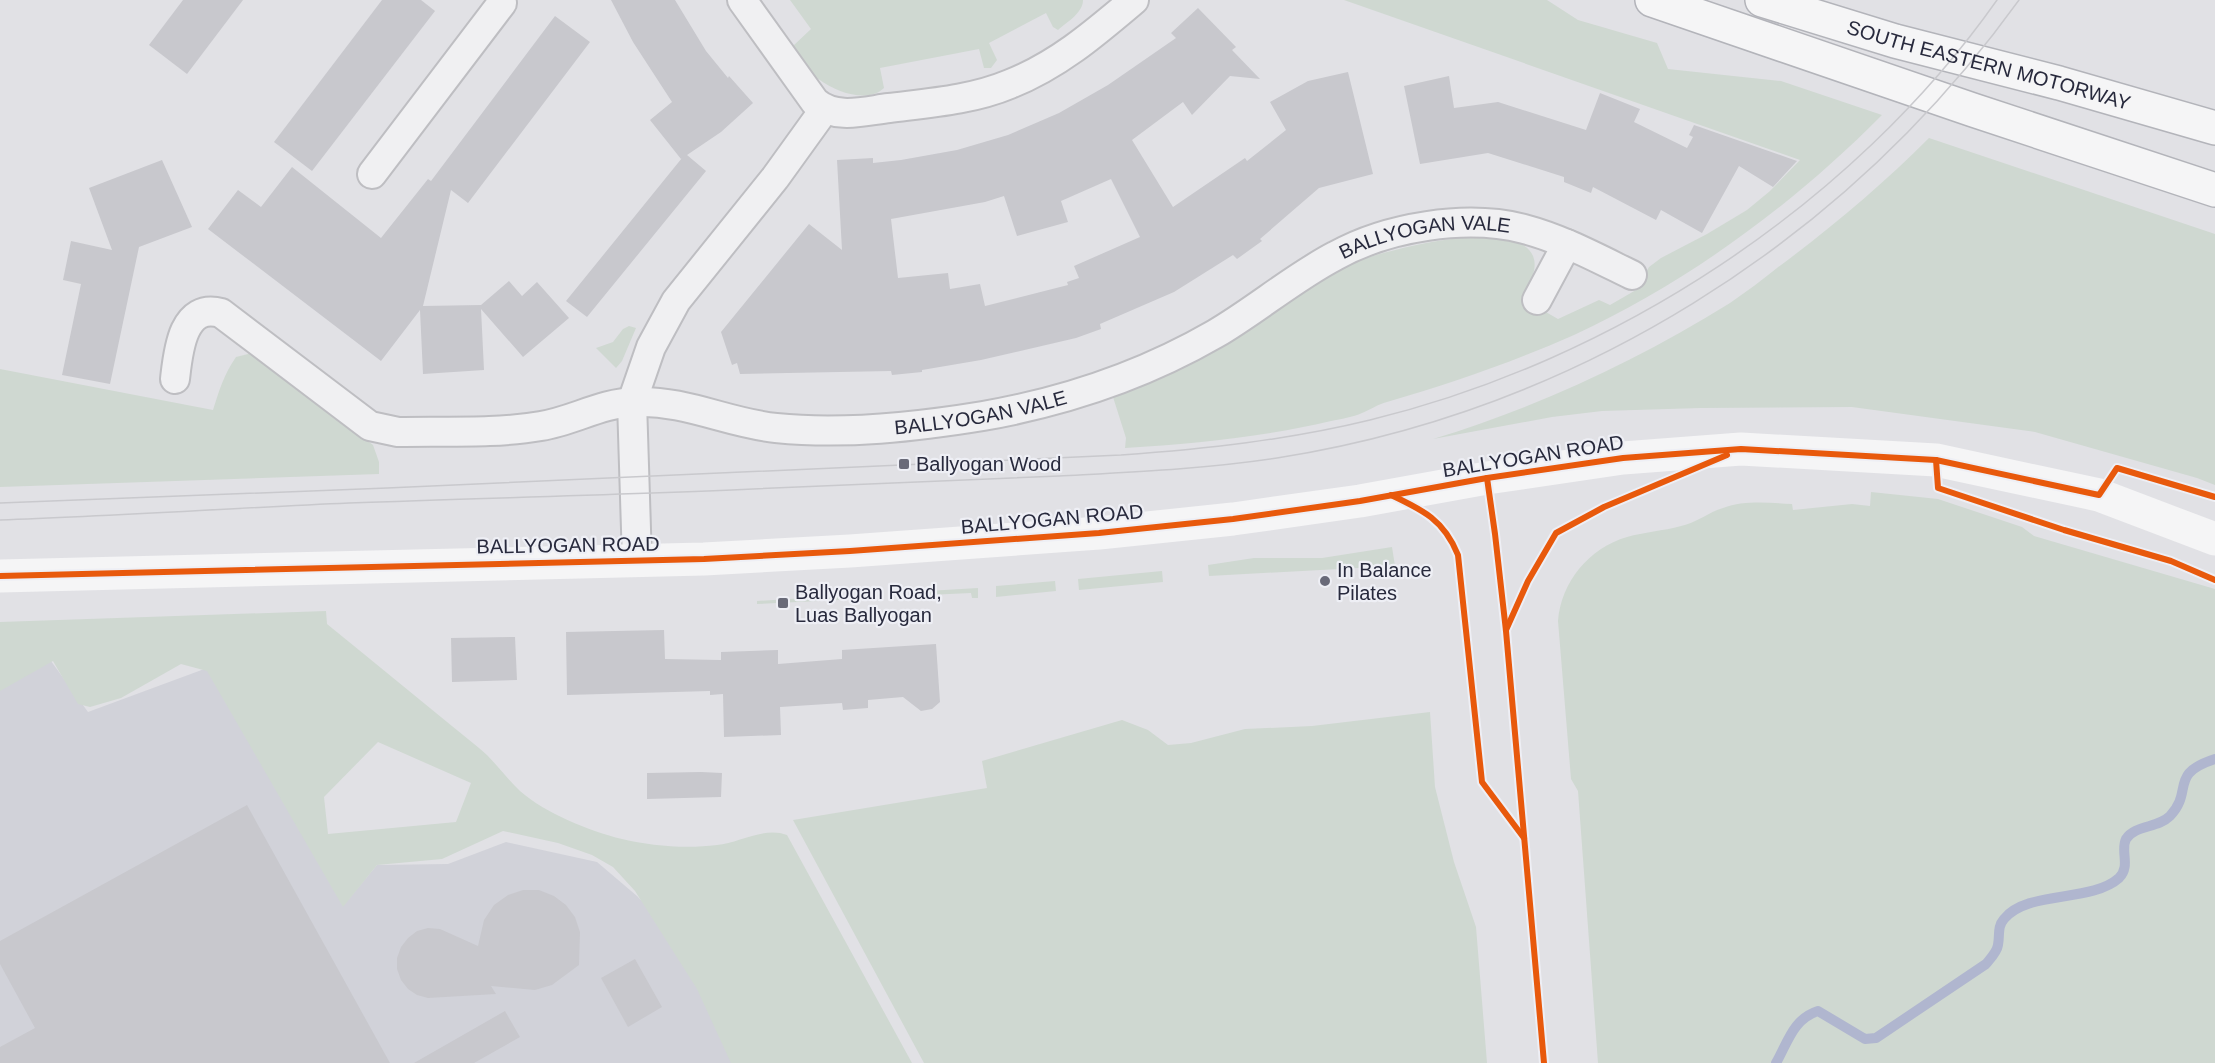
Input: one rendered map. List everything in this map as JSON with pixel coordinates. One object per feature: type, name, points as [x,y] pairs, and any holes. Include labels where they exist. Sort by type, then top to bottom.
[{"type":"main road","points":[[1652,0],[2215,190]]},
{"type":"main road","name":"SOUTH EASTERN MOTORWAY","points":[[1762,0],[1895,41],[2059,83],[2215,128]]},
{"type":"main road","name":"BALLYOGAN ROAD","points":[[0,576],[637,561],[850,551],[1233,519],[1623,458],[1741,449],[1936,460],[2099,495],[2215,539]]},
{"type":"street","points":[[742,0],[800,83],[824,110],[854,113],[951,99],[1008,85],[1059,59],[1100,29],[1120,4]]},
{"type":"street","points":[[372,174],[506,6]]},
{"type":"street","points":[[637,561],[633,402],[651,347],[676,301],[775,178],[824,110]]},
{"type":"street","name":"BALLYOGAN VALE","points":[[633,402],[685,405],[775,428],[830,430],[884,428],[982,416],[1058,399],[1125,376],[1179,353],[1245,316],[1336,255],[1373,239],[1433,226],[1496,224],[1524,229],[1567,243],[1632,275]]},
{"type":"street","points":[[1537,300],[1567,243]]},
{"type":"street","points":[[175,379],[180,344],[188,324],[195,315],[214,311],[221,313],[370,426],[384,430],[399,432],[511,430],[543,426],[593,409],[633,402]]},
{"type":"shaded area","points":[[790,0],[1083,0],[1077,13],[1058,30],[1053,27],[1046,13],[989,43],[997,60],[991,68],[984,68],[979,49],[880,68],[884,88],[873,94],[860,96],[845,93],[831,86],[805,68],[793,46],[811,29]]},
{"type":"shaded area","points":[[1344,0],[1547,0],[1578,20],[1657,43],[1668,69],[1781,81],[1882,115],[1812,180],[1737,239],[1658,291],[1574,335],[1505,363],[1384,403],[1351,417],[1254,436],[1125,448],[1126,438],[1113,397],[1204,357],[1246,332],[1302,291],[1347,265],[1415,245],[1474,237],[1501,238],[1521,244],[1533,256],[1534,273],[1523,299],[1558,319],[1599,300],[1610,305],[1636,290],[1649,267],[1747,210],[1770,191],[1800,160]]},
{"type":"shaded area","points":[[1929,138],[2215,234],[2215,485],[2035,432],[1852,407],[1602,411],[1552,417],[1433,439],[1511,412],[1586,381],[1659,344],[1730,303],[1836,222],[1893,173]]},
{"type":"shaded area","points":[[629,326],[636,328],[622,361],[616,368],[596,348],[613,342],[623,329]]},
{"type":"shaded area","points":[[252,353],[373,445],[379,462],[379,474],[0,487],[0,369],[213,410],[225,376],[236,357]]},
{"type":"shaded area","points":[[1871,492],[1938,499],[2022,527],[2034,536],[2215,589],[2215,1063],[1598,1063],[1578,791],[1571,779],[1558,621],[1560,607],[1571,580],[1589,558],[1613,542],[1687,525],[1731,505],[1792,504],[1793,510],[1852,504],[1870,506]]},
{"type":"shaded area","points":[[1392,547],[1395,566],[1209,576],[1208,565],[1254,558],[1322,558]]},
{"type":"shaded area","points":[[1162,571],[1163,582],[1079,590],[1078,579]]},
{"type":"shaded area","points":[[1055,581],[1056,591],[996,597],[996,586]]},
{"type":"shaded area","points":[[978,588],[978,598],[972,598],[971,593],[928,595],[927,591]]},
{"type":"shaded area","points":[[838,596],[839,600],[757,604],[757,601]]},
{"type":"shaded area","points":[[326,611],[327,624],[479,748],[520,791],[555,814],[609,836],[657,845],[705,846],[725,844],[770,832],[787,835],[912,1063],[731,1063],[697,989],[635,891],[613,867],[592,855],[558,843],[503,831],[442,859],[377,865],[343,907],[207,671],[181,664],[121,698],[90,707],[78,704],[53,661],[0,691],[0,622]],"holes":[[[378,742],[471,783],[456,822],[328,834],[324,797]]]},
{"type":"shaded area","points":[[48,657],[88,712],[207,668],[343,906],[377,865],[448,864],[506,842],[597,862],[637,896],[664,924],[746,1063],[0,1063],[0,684]]},
{"type":"shaded area","points":[[1430,712],[1435,787],[1454,862],[1476,927],[1487,1063],[924,1063],[793,820],[987,788],[982,761],[1122,720],[1148,730],[1168,745],[1191,743],[1245,729],[1312,726]]},
{"type":"building","points":[[183,0],[243,0],[187,74],[149,45]]},
{"type":"building","points":[[382,0],[421,0],[435,11],[312,171],[274,142]]},
{"type":"building","points":[[611,0],[675,0],[706,51],[753,103],[721,132],[687,155],[706,171],[587,317],[566,301],[682,158],[650,120],[672,102],[633,42]]},
{"type":"building","points":[[1198,8],[1236,47],[1232,50],[1260,79],[1230,76],[1192,115],[1183,102],[1132,140],[1173,207],[1245,158],[1247,161],[1286,130],[1270,102],[1308,81],[1348,72],[1373,174],[1319,188],[1260,239],[1262,241],[1237,259],[1233,255],[1174,292],[1100,324],[1101,329],[1076,338],[981,360],[922,370],[922,372],[892,375],[891,371],[740,374],[737,363],[732,365],[721,332],[809,224],[842,250],[837,160],[873,158],[873,163],[901,160],[957,150],[1008,135],[1059,113],[1108,85],[1176,38],[1171,33]],"holes":[[[1111,179],[1140,237],[1074,266],[1079,278],[1067,282],[1068,285],[985,306],[980,284],[950,289],[948,273],[898,278],[891,219],[985,202],[1004,196],[1017,236],[1068,222],[1061,201]]]},
{"type":"building","points":[[555,16],[590,42],[468,203],[451,190],[423,306],[481,305],[509,281],[522,296],[537,282],[569,318],[523,357],[481,309],[484,370],[423,374],[420,310],[381,361],[208,229],[238,190],[261,207],[292,167],[381,238],[428,179],[431,181]]},
{"type":"building","points":[[1449,76],[1454,108],[1498,102],[1586,130],[1600,93],[1640,109],[1634,122],[1687,148],[1693,137],[1689,135],[1694,125],[1797,161],[1773,187],[1739,166],[1702,233],[1661,210],[1656,220],[1593,187],[1591,193],[1564,182],[1564,177],[1488,153],[1420,164],[1404,86]]},
{"type":"building","points":[[162,160],[192,227],[139,247],[110,384],[62,375],[81,284],[63,280],[71,241],[112,250],[89,188]]},
{"type":"building","points":[[664,630],[665,659],[721,660],[721,652],[778,650],[778,664],[842,659],[842,650],[936,644],[940,702],[932,709],[921,711],[903,697],[868,700],[868,708],[843,710],[842,703],[780,707],[781,735],[724,737],[723,694],[710,695],[710,691],[567,695],[566,632]]},
{"type":"building","points":[[515,637],[517,680],[452,682],[451,638]]},
{"type":"building","points":[[647,773],[722,773],[721,797],[647,799]]},
{"type":"building","points":[[247,805],[390,1063],[0,1063],[0,1047],[35,1028],[0,964],[0,941]]},
{"type":"building","points":[[523,890],[539,890],[554,896],[566,905],[575,917],[580,932],[579,965],[552,985],[535,990],[491,986],[496,994],[428,998],[408,989],[397,969],[397,958],[408,938],[417,931],[428,928],[440,929],[478,946],[484,920],[494,905],[508,895]]},
{"type":"building","points":[[635,959],[662,1007],[628,1027],[601,978]]},
{"type":"building","points":[[505,1011],[520,1037],[474,1063],[414,1063]]},
{"type":"waterway","points":[[1776,1063],[1792,1032],[1810,1015],[1818,1011],[1865,1039],[1876,1038],[1986,964],[1997,948],[2002,922],[2014,910],[2043,900],[2092,891],[2107,886],[2119,878],[2125,864],[2124,844],[2130,834],[2159,823],[2170,816],[2181,799],[2186,777],[2201,765],[2215,759]]},
{"type":"tram line","points":[[0,503],[1121,455],[1246,443],[1370,420],[1461,393],[1550,358],[1637,315],[1720,265],[1799,208],[1872,144],[1938,75],[1997,0]]},
{"type":"tram line","points":[[0,520],[349,503],[982,480],[1141,471],[1223,465],[1277,458],[1387,435],[1494,401],[1596,357],[1694,303],[1785,240],[1871,168],[1949,88],[2019,0]]},
{"type":"cycle path","points":[[0,576],[704,559],[1099,533],[1233,519],[1360,501],[1487,478],[1623,458],[1741,449],[1936,460],[2099,495],[2117,468],[2215,497]]},
{"type":"cycle path","points":[[1506,630],[1528,581],[1556,533],[1604,507],[1727,455]]},
{"type":"cycle path","points":[[1936,460],[1938,488],[2064,530],[2171,561],[2215,580]]},
{"type":"cycle path","points":[[1487,478],[1506,631],[1544,1063]]},
{"type":"cycle path","points":[[1391,495],[1423,511],[1439,525],[1458,555],[1482,782],[1524,838]]},
{"type":"place","name":"Ballyogan Wood","points":[[904,464]]},
{"type":"place","name":"In Balance Pilates","points":[[1325,581]]},
{"type":"place","name":"Ballyogan Road, Luas Ballyogan","points":[[783,603]]}]
